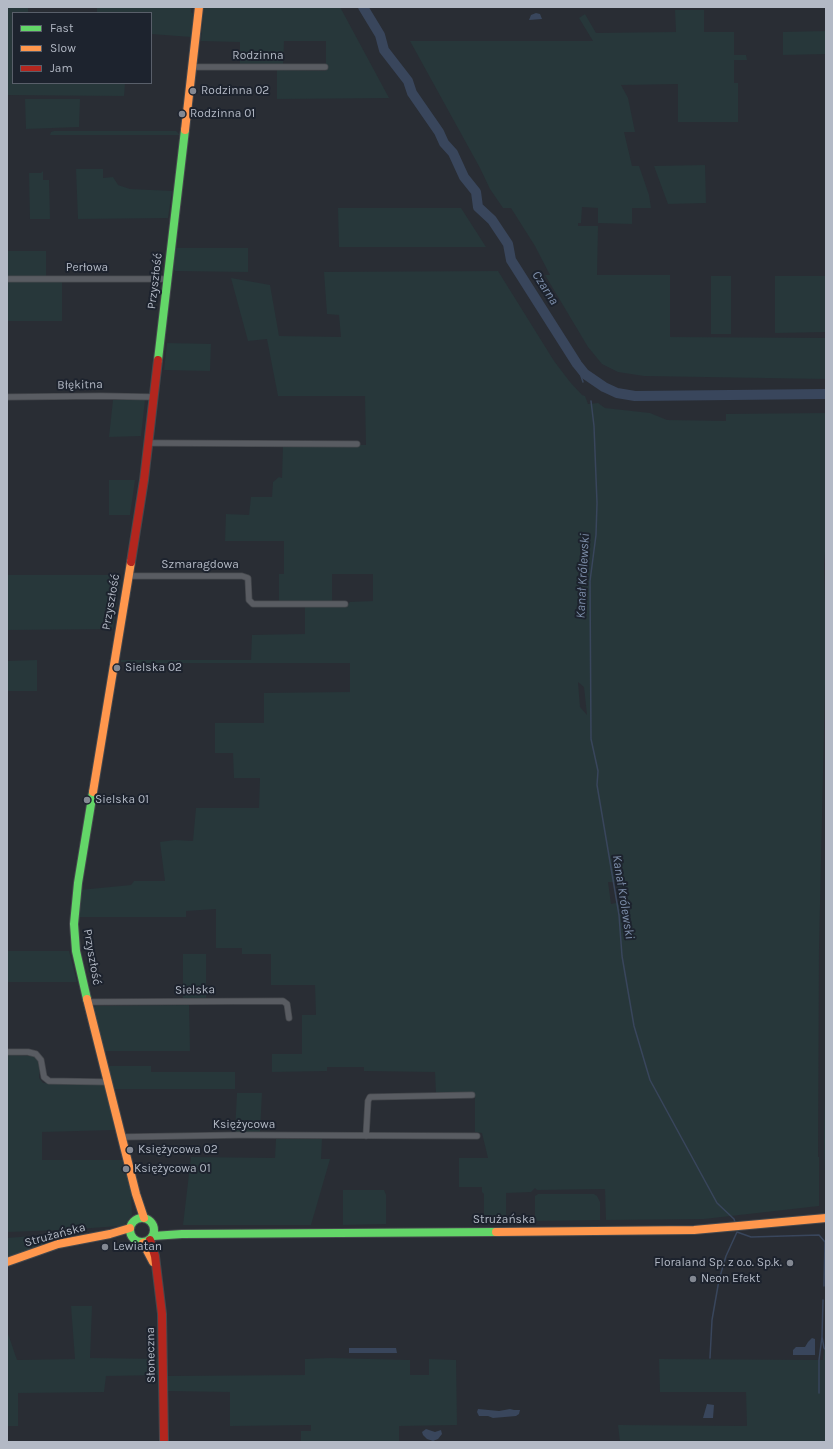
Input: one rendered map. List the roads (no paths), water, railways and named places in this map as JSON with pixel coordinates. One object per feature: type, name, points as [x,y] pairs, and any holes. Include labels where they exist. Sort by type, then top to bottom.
[{"type":"street","name":"Przyszłość","points":[[140,1218],[135,1200],[136,1194],[88,1002],[76,945],[74,924],[75,905],[88,815],[144,480],[199,7]]},
{"type":"street","name":"Rodzinna","points":[[192,67],[324,67]]},
{"type":"street","name":"Perłowa","points":[[7,279],[168,279]]},
{"type":"street","name":"Błękitna","points":[[7,397],[154,397]]},
{"type":"street","points":[[148,443],[357,444]]},
{"type":"street","name":"Szmaragdowa","points":[[128,576],[242,576],[249,580],[249,600],[253,604],[345,604]]},
{"type":"street","name":"Sielska","points":[[88,1002],[283,1001],[287,1004],[289,1018]]},
{"type":"street","points":[[7,1052],[28,1052],[36,1054],[41,1060],[44,1077],[49,1081],[108,1082]]},
{"type":"street","points":[[366,1136],[368,1101],[370,1097],[472,1095]]},
{"type":"street","name":"Księżycowa","points":[[122,1137],[239,1135],[477,1136]]},
{"type":"street","points":[[140,1218],[151,1221],[154,1227],[149,1239],[136,1241],[130,1232],[134,1221],[140,1218]]},
{"type":"street","name":"Strużańska","points":[[149,1239],[182,1234],[694,1230],[826,1218]]},
{"type":"street","name":"Strużańska","points":[[154,1227],[182,1234]]},
{"type":"street","name":"Strużańska","points":[[7,1262],[58,1244],[110,1234],[116,1236],[130,1232]]},
{"type":"street","name":"Słoneczna","points":[[149,1239],[155,1251],[162,1314],[164,1442]]},
{"type":"water","points":[[536,13],[540,14],[542,19],[529,20],[531,15]]},
{"type":"water","points":[[812,1338],[815,1339],[815,1355],[793,1355],[793,1350],[796,1347],[805,1347]]},
{"type":"water","points":[[349,1348],[396,1348],[397,1353],[349,1353]]},
{"type":"water","points":[[707,1404],[714,1405],[713,1418],[703,1418]]},
{"type":"water","points":[[478,1409],[499,1411],[510,1409],[520,1410],[519,1414],[516,1416],[493,1418],[488,1416],[479,1416],[477,1412]]},
{"type":"water","points":[[426,1429],[435,1432],[441,1430],[442,1434],[438,1439],[433,1441],[427,1439],[423,1435],[422,1432]]},
{"type":"waterway","name":"Czarna","points":[[363,7],[380,35],[384,50],[408,81],[412,93],[439,132],[444,143],[453,153],[464,177],[476,192],[478,207],[492,220],[508,244],[511,260],[577,364],[585,374],[604,387],[617,393],[635,396],[826,394]]},
{"type":"waterway","name":"Kanał Królewski","points":[[577,364],[583,382]]},
{"type":"waterway","name":"Kanał Królewski","points":[[591,401],[594,426],[597,503],[596,535],[590,581],[591,739],[598,771],[597,785],[619,915],[622,956],[634,1026],[650,1080],[717,1203],[734,1219],[735,1222]]},
{"type":"waterway","name":"Kanał Królewski","points":[[737,1232],[751,1237],[819,1235],[825,1242],[824,1286]]},
{"type":"waterway","points":[[710,1358],[712,1320],[719,1280],[726,1256],[737,1232]]},
{"type":"waterway","name":"Kanał Królewski","points":[[823,1300],[822,1337],[824,1348],[826,1350]]},
{"type":"waterway","points":[[819,1393],[819,1360],[822,1337]]},
{"type":"place","name":"Rodzinna 02","points":[[193,91]]},
{"type":"place","name":"Rodzinna 01","points":[[182,114]]},
{"type":"place","name":"Sielska 02","points":[[117,668]]},
{"type":"place","name":"Sielska 01","points":[[87,800]]},
{"type":"place","name":"Księżycowa 02","points":[[130,1150]]},
{"type":"place","name":"Księżycowa 01","points":[[126,1169]]},
{"type":"place","name":"Lewiatan","points":[[105,1247]]},
{"type":"place","name":"Floraland Sp. z o.o. Sp.k.","points":[[790,1263]]},
{"type":"place","name":"Neon Efekt","points":[[693,1279]]}]
